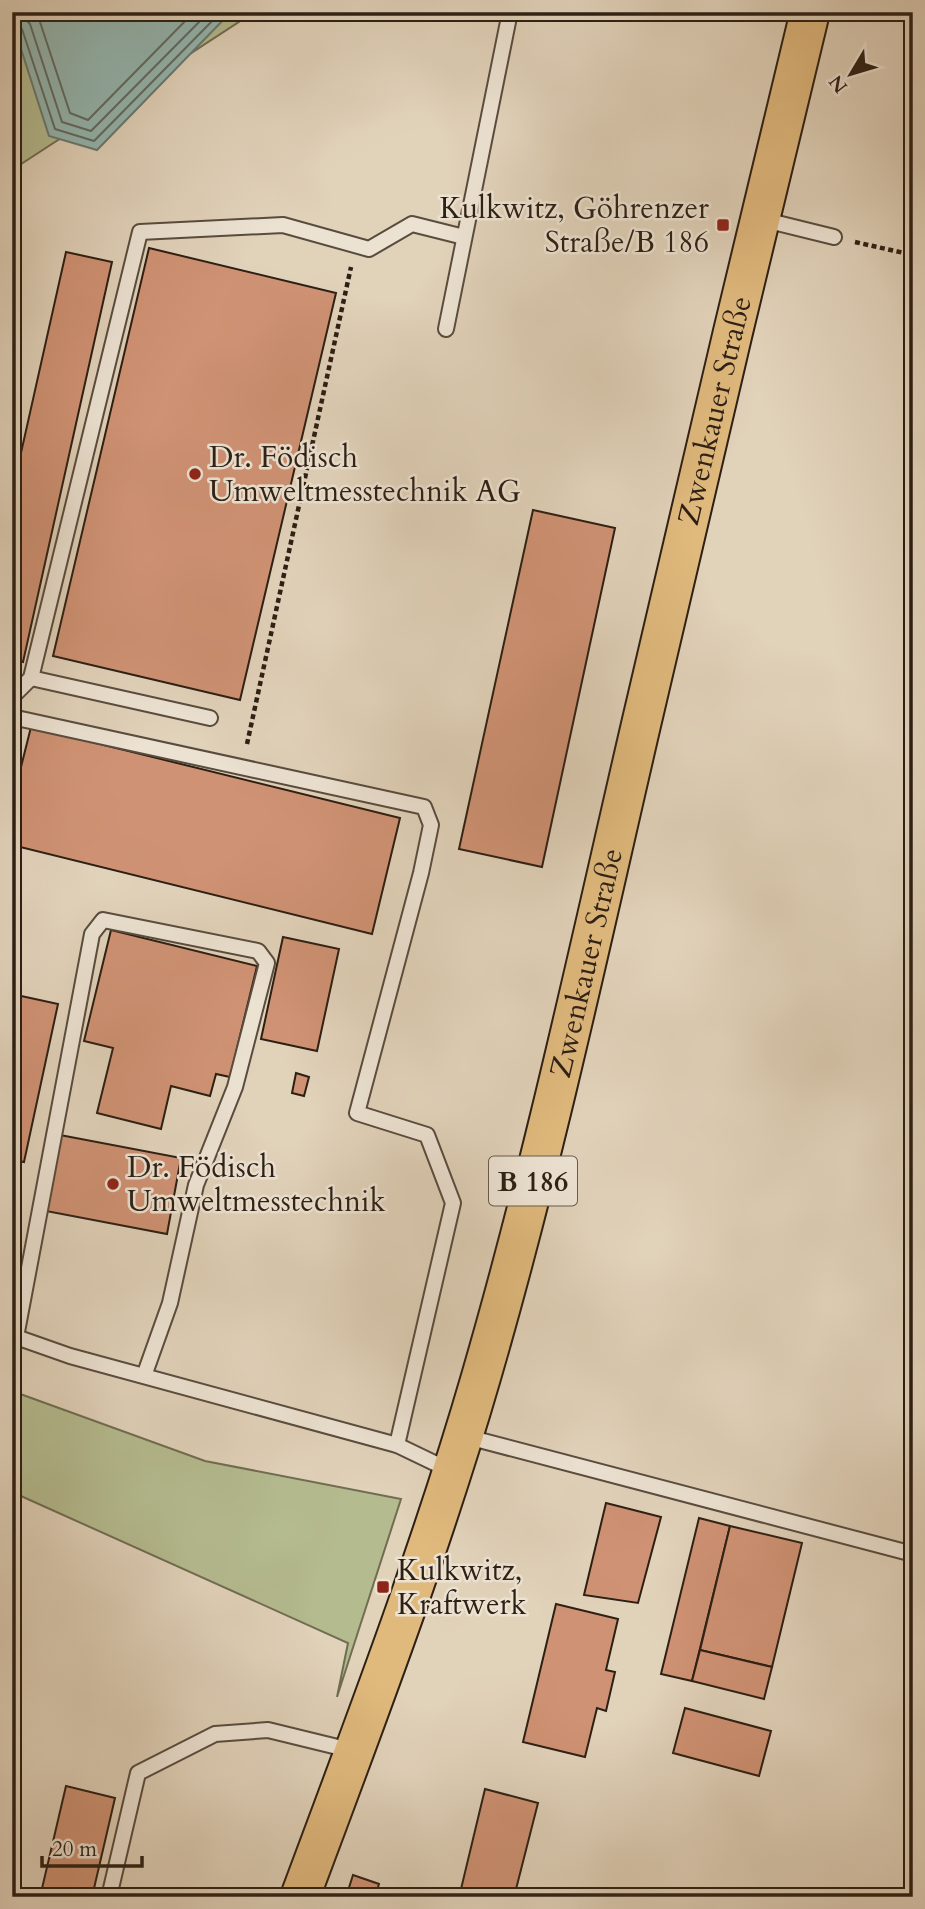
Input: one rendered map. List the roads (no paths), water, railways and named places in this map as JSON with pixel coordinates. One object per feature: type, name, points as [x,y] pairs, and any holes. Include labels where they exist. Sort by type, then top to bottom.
[{"type":"main road","name":"Zwenkauer Straße","points":[[300,1897],[409,1598],[481,1378],[538,1160],[810,12]]},
{"type":"lane","points":[[446,329],[510,12]]},
{"type":"lane","points":[[760,219],[834,237]]},
{"type":"lane","points":[[12,697],[31,678],[139,232],[283,225],[369,249],[411,224],[464,237]]},
{"type":"lane","points":[[31,678],[210,718]]},
{"type":"lane","points":[[12,716],[424,807],[431,825],[421,873],[357,1113],[427,1135],[453,1203],[397,1445]]},
{"type":"lane","points":[[145,1376],[170,1303],[196,1185],[235,1087],[267,963],[258,951],[103,920],[92,934],[14,1336],[70,1356],[397,1445],[456,1453],[913,1554]]},
{"type":"lane","points":[[109,1897],[138,1773],[215,1734],[268,1730],[354,1751]]},
{"type":"water","points":[[12,12],[231,12],[97,150],[49,136],[12,21]]},
{"type":"place","name":"Kulkwitz, Göhrenzer Straße/B 186","points":[[723,225]]},
{"type":"place","name":"Dr. Födisch Umweltmesstechnik AG","points":[[195,474]]},
{"type":"place","name":"Dr. Födisch Umweltmesstechnik","points":[[113,1184]]},
{"type":"place","name":"Kulkwitz, Kraftwerk","points":[[383,1587]]}]
